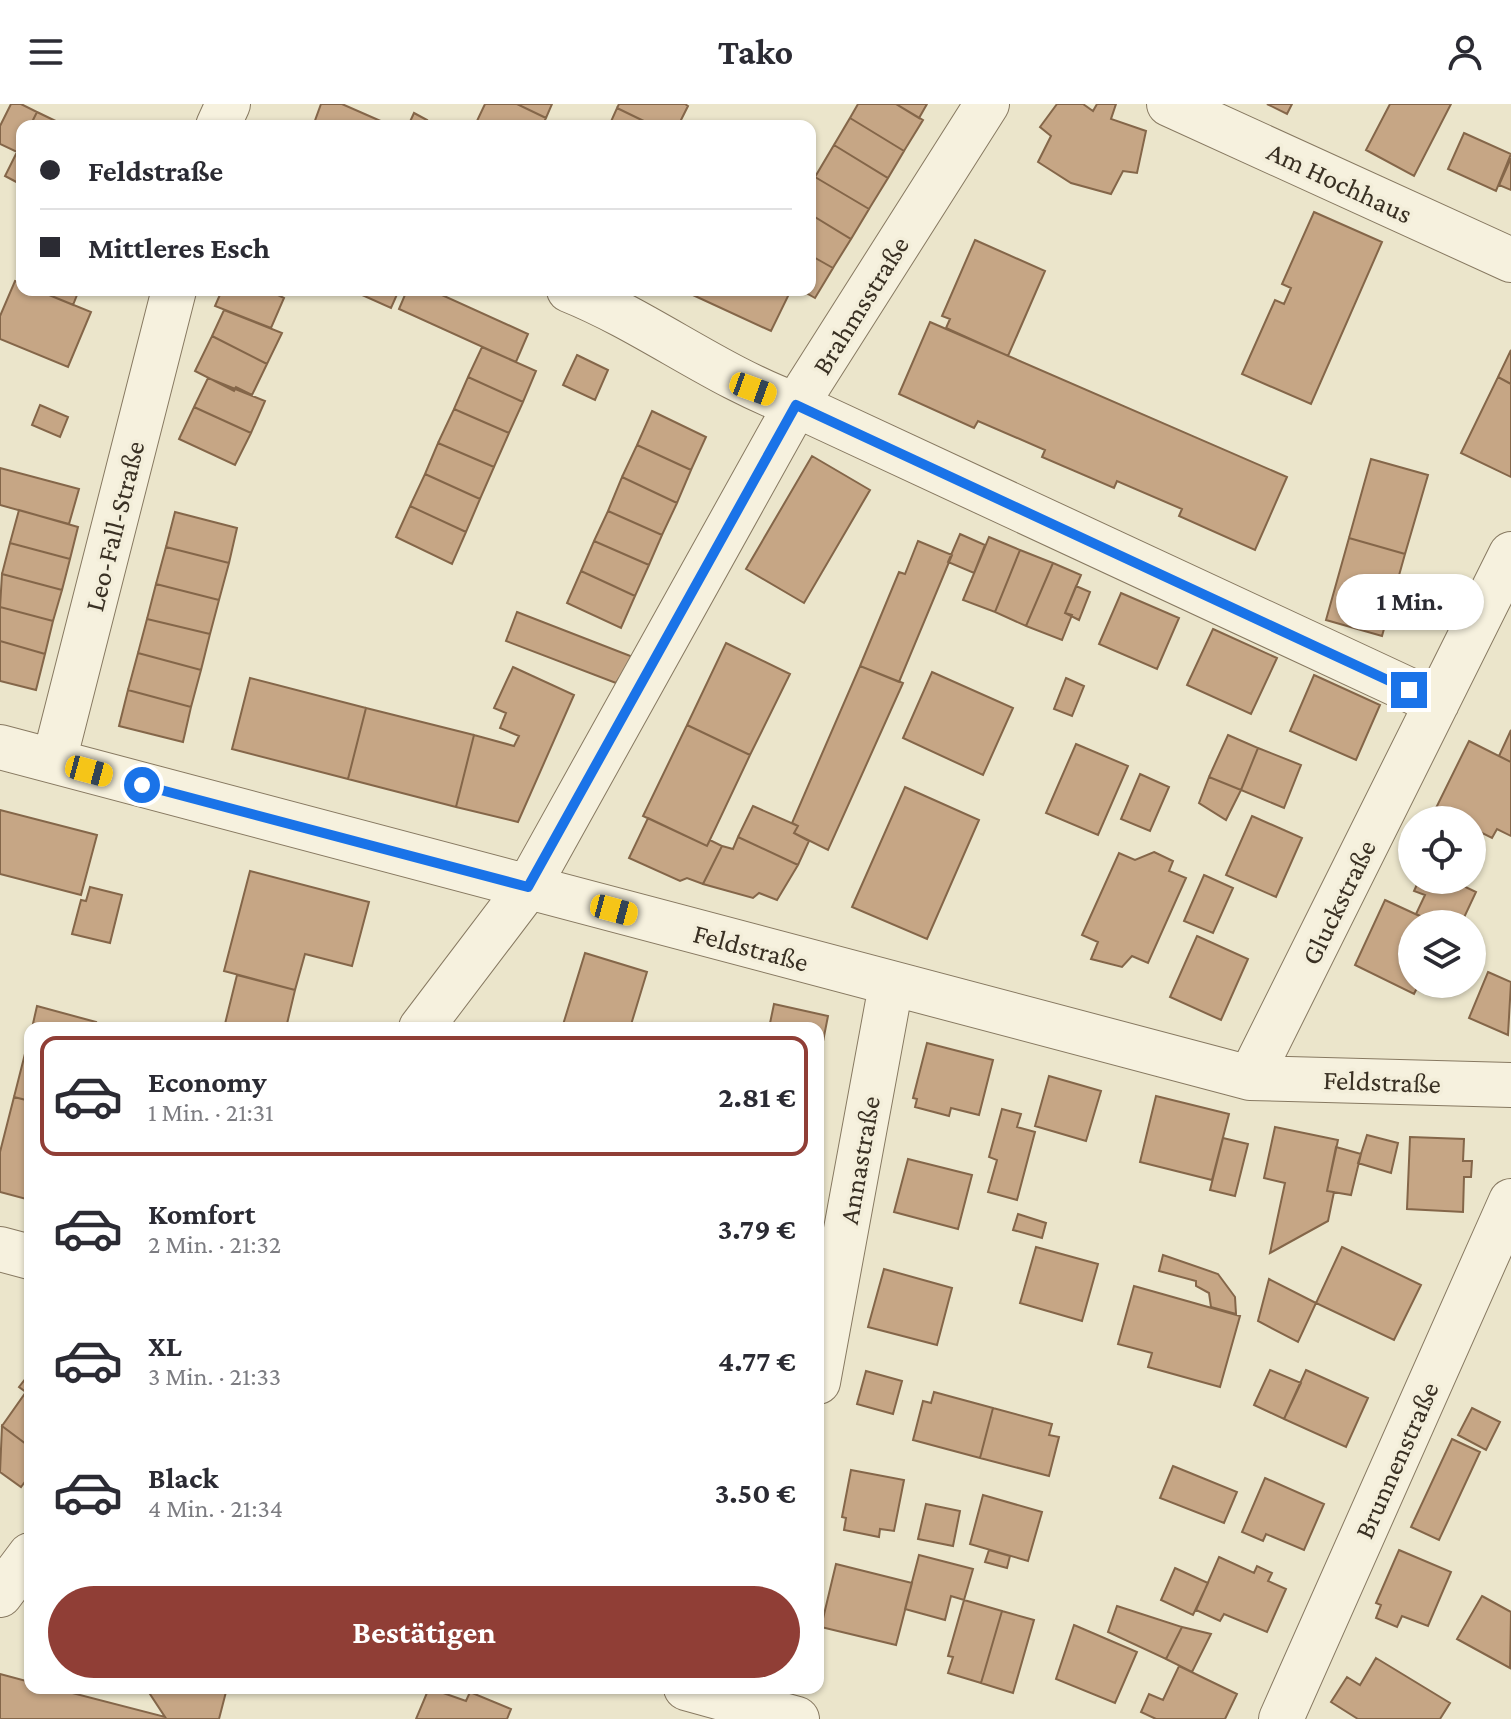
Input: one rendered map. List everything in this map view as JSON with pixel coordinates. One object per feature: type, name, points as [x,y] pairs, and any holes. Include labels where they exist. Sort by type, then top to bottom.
[{"type":"street","name":"Brahmsstraße","points":[[426,1022],[528,887],[796,405],[987,104]]},
{"type":"street","name":"Am Hochhaus","points":[[1169,104],[1511,260]]},
{"type":"street","name":"Leo-Fall-Straße","points":[[54,761],[172,296]]},
{"type":"street","points":[[581,296],[654,332],[753,389],[796,405],[1437,703]]},
{"type":"street","name":"Gluckstraße","points":[[1250,1078],[1511,554]]},
{"type":"street","name":"Feldstraße","points":[[0,747],[1250,1078],[1511,1085]]},
{"type":"street","name":"Annastraße","points":[[824,1349],[891,985]]},
{"type":"street","name":"Brunnenstraße","points":[[1281,1719],[1511,1201]]},
{"type":"street","points":[[0,1249],[24,1255]]},
{"type":"street","points":[[0,1539],[24,1545]]},
{"type":"street","points":[[0,1595],[24,1563]]},
{"type":"street","points":[[711,1694],[768,1708]]},
{"type":"building","points":[[11,104],[21,104],[37,112],[33,120],[16,120],[16,152],[0,144],[0,126]]},
{"type":"building","points":[[321,104],[342,104],[378,120],[315,120]]},
{"type":"building","points":[[485,104],[517,104],[546,118],[545,120],[477,120]]},
{"type":"building","points":[[517,104],[552,104],[546,118]]},
{"type":"building","points":[[619,104],[688,106],[681,120],[642,120],[617,108]]},
{"type":"building","points":[[858,104],[896,104],[923,120],[904,151],[850,118]]},
{"type":"building","points":[[896,104],[927,104],[919,118]]},
{"type":"building","points":[[1057,104],[1083,104],[1093,111],[1097,104],[1116,104],[1111,119],[1146,131],[1137,173],[1123,171],[1111,194],[1071,183],[1038,162],[1051,136],[1040,127]]},
{"type":"building","points":[[1267,104],[1292,104],[1287,114]]},
{"type":"building","points":[[1390,104],[1451,104],[1414,176],[1366,150]]},
{"type":"building","points":[[617,108],[642,120],[612,120]]},
{"type":"building","points":[[37,112],[54,120],[33,120]]},
{"type":"building","points":[[414,113],[427,120],[411,120]]},
{"type":"building","points":[[850,118],[904,151],[888,178],[834,145]]},
{"type":"building","points":[[1464,133],[1511,154],[1496,191],[1448,169]]},
{"type":"building","points":[[834,145],[888,178],[869,209],[816,175]]},
{"type":"building","points":[[16,154],[16,182],[5,176]]},
{"type":"building","points":[[1511,158],[1511,190],[1499,185]]},
{"type":"building","points":[[816,178],[869,209],[851,239],[816,218]]},
{"type":"building","points":[[1314,212],[1382,242],[1311,404],[1242,374],[1275,300],[1284,304],[1291,288],[1282,284]]},
{"type":"building","points":[[816,218],[851,239],[833,268],[816,258]]},
{"type":"building","points":[[975,240],[1045,271],[1008,356],[946,328],[950,319],[942,316]]},
{"type":"building","points":[[816,258],[833,268],[815,298],[812,296],[816,296]]},
{"type":"building","points":[[15,281],[16,296],[52,296],[91,312],[68,367],[0,339],[0,316]]},
{"type":"building","points":[[51,296],[77,296],[73,305]]},
{"type":"building","points":[[219,296],[284,298],[271,328],[215,306]]},
{"type":"building","points":[[364,296],[396,296],[391,308]]},
{"type":"building","points":[[404,296],[444,296],[528,334],[516,362],[399,309]]},
{"type":"building","points":[[695,296],[788,296],[771,331]]},
{"type":"building","points":[[224,310],[282,333],[267,364],[212,336]]},
{"type":"building","points":[[930,322],[1287,477],[1255,550],[1179,516],[1182,509],[1117,481],[1114,488],[1042,457],[1045,450],[978,421],[974,428],[899,394]]},
{"type":"building","points":[[212,336],[267,364],[252,395],[236,387],[234,391],[195,371]]},
{"type":"building","points":[[482,347],[536,371],[523,402],[468,377]]},
{"type":"building","points":[[1511,350],[1511,384],[1498,377]]},
{"type":"building","points":[[577,355],[608,370],[595,400],[563,385]]},
{"type":"building","points":[[468,377],[523,402],[509,433],[454,409]]},
{"type":"building","points":[[1498,377],[1511,384],[1511,477],[1461,453]]},
{"type":"building","points":[[208,378],[265,401],[251,433],[194,407]]},
{"type":"building","points":[[40,405],[68,417],[60,437],[32,425]]},
{"type":"building","points":[[194,407],[251,433],[235,465],[179,439]]},
{"type":"building","points":[[454,409],[509,433],[494,467],[438,443]]},
{"type":"building","points":[[652,411],[706,437],[691,470],[637,445]]},
{"type":"building","points":[[438,443],[494,467],[480,499],[425,474]]},
{"type":"building","points":[[637,445],[691,470],[677,503],[622,477]]},
{"type":"building","points":[[812,456],[870,490],[804,603],[746,569]]},
{"type":"building","points":[[1371,459],[1428,475],[1405,554],[1349,538]]},
{"type":"building","points":[[0,468],[79,489],[69,524],[0,505]]},
{"type":"building","points":[[425,474],[480,499],[466,532],[410,506]]},
{"type":"building","points":[[622,477],[677,503],[662,535],[608,511]]},
{"type":"building","points":[[410,506],[466,532],[452,564],[396,537]]},
{"type":"building","points":[[19,510],[78,527],[70,559],[10,543]]},
{"type":"building","points":[[608,511],[662,535],[649,565],[594,541]]},
{"type":"building","points":[[175,512],[237,528],[229,563],[166,547]]},
{"type":"building","points":[[960,534],[985,545],[974,573],[948,562]]},
{"type":"building","points":[[989,537],[1020,550],[995,612],[963,600]]},
{"type":"building","points":[[1349,538],[1405,554],[1382,636],[1326,620]]},
{"type":"building","points":[[594,541],[649,565],[635,596],[581,571]]},
{"type":"building","points":[[918,541],[952,555],[899,682],[860,666],[899,572],[905,574]]},
{"type":"building","points":[[10,543],[70,559],[62,590],[2,574]]},
{"type":"building","points":[[166,547],[229,563],[219,600],[156,584]]},
{"type":"building","points":[[1020,550],[1053,563],[1026,626],[995,612]]},
{"type":"building","points":[[1053,563],[1081,575],[1065,613],[1072,615],[1062,640],[1026,626]]},
{"type":"building","points":[[581,571],[635,596],[621,628],[567,603]]},
{"type":"building","points":[[2,574],[62,590],[53,621],[0,607]]},
{"type":"building","points":[[156,584],[219,600],[210,634],[147,619]]},
{"type":"building","points":[[1076,586],[1090,592],[1079,620],[1065,613]]},
{"type":"building","points":[[1121,593],[1179,618],[1157,669],[1099,644]]},
{"type":"building","points":[[0,607],[53,621],[45,654],[0,641]]},
{"type":"building","points":[[517,612],[633,657],[616,683],[506,641]]},
{"type":"building","points":[[147,619],[210,634],[201,670],[138,653]]},
{"type":"building","points":[[1213,629],[1277,658],[1251,714],[1187,685]]},
{"type":"building","points":[[0,641],[45,654],[36,690],[0,681]]},
{"type":"building","points":[[726,643],[790,674],[750,755],[687,725]]},
{"type":"building","points":[[138,653],[201,670],[191,707],[128,690]]},
{"type":"building","points":[[860,666],[903,683],[828,850],[794,833],[798,826],[792,823]]},
{"type":"building","points":[[513,667],[574,695],[518,822],[456,807],[474,735],[514,746],[519,736],[500,728],[506,713],[494,708]]},
{"type":"building","points":[[932,672],[1013,708],[983,775],[903,738]]},
{"type":"building","points":[[1314,675],[1380,705],[1356,760],[1290,731]]},
{"type":"building","points":[[250,678],[366,708],[348,779],[232,749]]},
{"type":"building","points":[[1066,678],[1084,686],[1072,716],[1054,709]]},
{"type":"building","points":[[128,690],[191,707],[183,742],[119,726]]},
{"type":"building","points":[[366,708],[474,735],[456,807],[348,779]]},
{"type":"building","points":[[687,725],[750,755],[707,846],[643,816]]},
{"type":"building","points":[[1511,730],[1511,762],[1499,756]]},
{"type":"building","points":[[1228,735],[1258,748],[1241,790],[1209,777]]},
{"type":"building","points":[[1469,741],[1511,762],[1511,836],[1497,829],[1492,838],[1486,835],[1486,806],[1437,806]]},
{"type":"building","points":[[1076,744],[1128,766],[1098,835],[1046,813]]},
{"type":"building","points":[[1258,748],[1301,765],[1284,808],[1241,790]]},
{"type":"building","points":[[1140,774],[1169,787],[1150,831],[1121,819]]},
{"type":"building","points":[[1209,777],[1241,790],[1226,820],[1199,803]]},
{"type":"building","points":[[905,787],[979,820],[927,939],[852,907]]},
{"type":"building","points":[[753,806],[798,826],[794,833],[809,841],[798,865],[738,837]]},
{"type":"building","points":[[0,810],[97,835],[81,895],[0,874]]},
{"type":"building","points":[[1252,816],[1302,838],[1276,897],[1226,875]]},
{"type":"building","points":[[648,818],[707,846],[710,840],[722,846],[703,884],[687,878],[680,881],[629,858]]},
{"type":"building","points":[[738,837],[798,865],[777,900],[759,893],[753,898],[703,884],[722,846],[733,849]]},
{"type":"building","points":[[1154,852],[1173,861],[1169,871],[1186,878],[1148,963],[1132,956],[1122,967],[1091,959],[1098,942],[1082,935],[1119,853],[1135,860]]},
{"type":"building","points":[[250,871],[369,902],[352,966],[305,954],[295,990],[224,971]]},
{"type":"building","points":[[1204,875],[1233,888],[1213,933],[1184,921]]},
{"type":"building","points":[[90,887],[122,895],[110,943],[72,934],[81,900],[86,901]]},
{"type":"building","points":[[1422,894],[1475,894],[1468,910],[1418,910],[1425,895]]},
{"type":"building","points":[[1385,900],[1407,910],[1398,910],[1398,986],[1355,965]]},
{"type":"building","points":[[1197,936],[1248,959],[1221,1020],[1170,997]]},
{"type":"building","points":[[585,953],[647,972],[632,1022],[564,1022]]},
{"type":"building","points":[[1488,972],[1511,982],[1508,1035],[1469,1018],[1477,998],[1486,998]]},
{"type":"building","points":[[237,975],[295,990],[287,1022],[225,1022]]},
{"type":"building","points":[[774,1004],[828,1016],[824,1036],[824,1022],[770,1022]]},
{"type":"building","points":[[37,1006],[96,1022],[33,1022]]},
{"type":"building","points":[[927,1043],[993,1060],[979,1115],[951,1108],[949,1116],[915,1107],[917,1099],[913,1098]]},
{"type":"building","points":[[24,1058],[24,1100],[14,1097]]},
{"type":"building","points":[[1049,1076],[1101,1091],[1086,1141],[1035,1126]]},
{"type":"building","points":[[1156,1096],[1229,1114],[1212,1180],[1140,1162]]},
{"type":"building","points":[[14,1097],[24,1100],[24,1198],[0,1192],[0,1152]]},
{"type":"building","points":[[1002,1109],[1021,1114],[1017,1127],[1035,1132],[1017,1200],[988,1192],[997,1160],[989,1157]]},
{"type":"building","points":[[1275,1127],[1338,1140],[1327,1191],[1334,1192],[1328,1221],[1270,1253],[1285,1183],[1264,1178]]},
{"type":"building","points":[[1367,1135],[1398,1143],[1391,1173],[1358,1163]]},
{"type":"building","points":[[1410,1137],[1464,1139],[1463,1161],[1472,1161],[1471,1177],[1464,1177],[1463,1212],[1407,1209]]},
{"type":"building","points":[[1223,1138],[1248,1144],[1235,1196],[1210,1190]]},
{"type":"building","points":[[1336,1147],[1361,1154],[1351,1195],[1327,1191]]},
{"type":"building","points":[[908,1159],[972,1175],[958,1229],[894,1212]]},
{"type":"building","points":[[1018,1214],[1046,1223],[1042,1238],[1013,1230]]},
{"type":"building","points":[[1036,1247],[1098,1264],[1082,1321],[1020,1303]]},
{"type":"building","points":[[1342,1247],[1421,1285],[1394,1340],[1316,1303]]},
{"type":"building","points":[[1163,1255],[1218,1274],[1235,1297],[1236,1314],[1211,1307],[1209,1293],[1196,1286],[1196,1281],[1159,1271]]},
{"type":"building","points":[[884,1269],[952,1288],[937,1345],[868,1327]]},
{"type":"building","points":[[1269,1279],[1316,1303],[1298,1342],[1258,1321]]},
{"type":"building","points":[[1134,1286],[1240,1316],[1220,1387],[1148,1367],[1152,1353],[1118,1344]]},
{"type":"building","points":[[1270,1370],[1301,1383],[1284,1419],[1254,1405]]},
{"type":"building","points":[[1306,1370],[1368,1398],[1346,1447],[1284,1419]]},
{"type":"building","points":[[866,1371],[902,1381],[893,1414],[857,1404]]},
{"type":"building","points":[[934,1392],[993,1408],[980,1458],[913,1440],[923,1401],[931,1403]]},
{"type":"building","points":[[24,1395],[24,1442],[2,1426]]},
{"type":"building","points":[[993,1408],[1052,1424],[1049,1435],[1059,1437],[1049,1476],[980,1458]]},
{"type":"building","points":[[1472,1408],[1500,1422],[1486,1450],[1458,1435]]},
{"type":"building","points":[[2,1426],[24,1442],[24,1483],[21,1487],[0,1472]]},
{"type":"building","points":[[1452,1439],[1480,1452],[1439,1540],[1411,1527]]},
{"type":"building","points":[[1173,1466],[1237,1492],[1224,1523],[1160,1498]]},
{"type":"building","points":[[851,1470],[904,1480],[894,1531],[880,1529],[879,1537],[844,1530],[846,1518],[842,1517]]},
{"type":"building","points":[[1265,1478],[1324,1504],[1304,1550],[1266,1534],[1263,1541],[1242,1532]]},
{"type":"building","points":[[983,1495],[1042,1512],[1028,1561],[970,1544]]},
{"type":"building","points":[[926,1504],[960,1511],[953,1546],[918,1539]]},
{"type":"building","points":[[989,1550],[1010,1556],[1007,1568],[985,1562]]},
{"type":"building","points":[[1399,1550],[1451,1572],[1428,1626],[1402,1616],[1397,1627],[1376,1618],[1381,1605],[1376,1603]]},
{"type":"building","points":[[919,1555],[973,1569],[964,1600],[951,1596],[945,1620],[905,1609]]},
{"type":"building","points":[[1219,1557],[1254,1573],[1257,1566],[1272,1573],[1268,1581],[1286,1589],[1267,1632],[1224,1614],[1220,1621],[1196,1610]]},
{"type":"building","points":[[836,1564],[912,1583],[896,1645],[824,1628],[824,1614]]},
{"type":"building","points":[[1175,1568],[1208,1583],[1193,1615],[1161,1600]]},
{"type":"building","points":[[1482,1596],[1511,1612],[1510,1668],[1457,1639]]},
{"type":"building","points":[[964,1600],[1002,1611],[981,1683],[948,1673],[953,1657],[948,1656]]},
{"type":"building","points":[[1117,1606],[1182,1627],[1166,1659],[1108,1632]]},
{"type":"building","points":[[1002,1611],[1034,1620],[1013,1693],[981,1683]]},
{"type":"building","points":[[1074,1625],[1137,1652],[1115,1703],[1056,1679]]},
{"type":"building","points":[[1182,1627],[1211,1634],[1192,1672],[1166,1659]]},
{"type":"building","points":[[1376,1658],[1450,1703],[1440,1719],[1358,1719],[1331,1702],[1347,1677],[1360,1685]]},
{"type":"building","points":[[1179,1666],[1237,1694],[1225,1719],[1156,1719],[1141,1712],[1149,1694],[1163,1700]]},
{"type":"building","points":[[0,1674],[24,1680],[24,1694],[76,1694],[165,1717],[150,1694],[225,1694],[219,1719],[0,1719]]},
{"type":"building","points":[[426,1694],[446,1694],[466,1701],[469,1694],[475,1694],[511,1709],[507,1719],[416,1719]]},
{"type":"route","points":[[142,785],[528,887],[796,405],[1409,690]]}]
